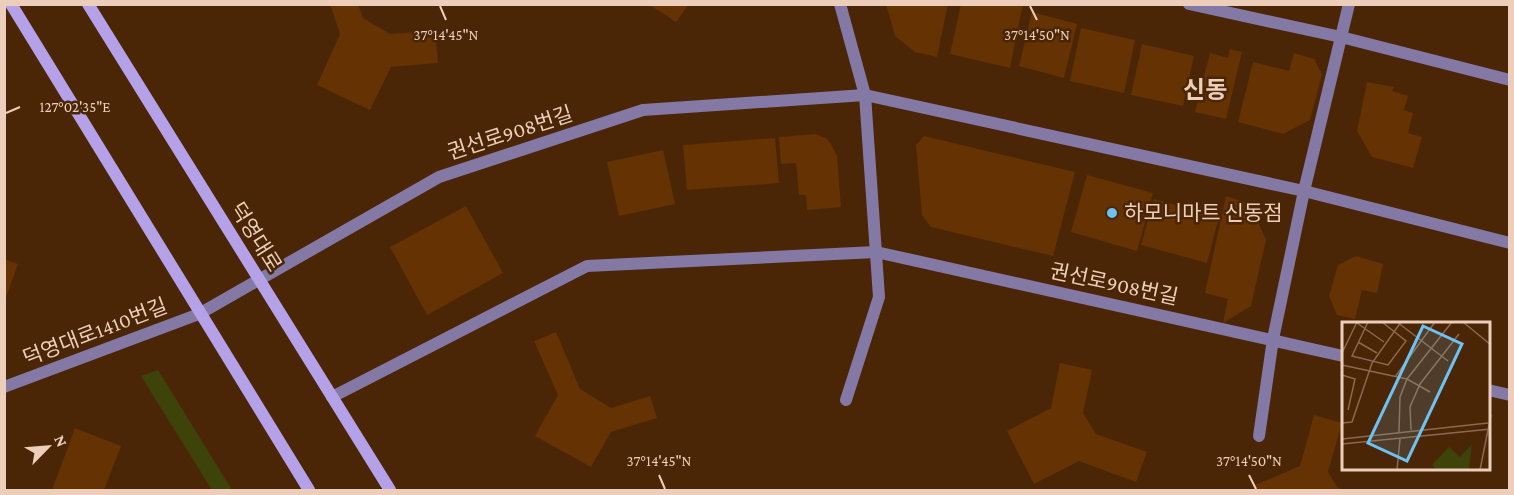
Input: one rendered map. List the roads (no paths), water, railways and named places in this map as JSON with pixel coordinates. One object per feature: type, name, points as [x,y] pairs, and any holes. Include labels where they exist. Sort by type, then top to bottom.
[{"type":"main road","points":[[11,4],[309,490]]},
{"type":"main road","name":"덕영대로","points":[[88,4],[390,490]]},
{"type":"street","points":[[840,4],[866,95],[879,297],[846,400]]},
{"type":"street","points":[[1189,4],[1341,37],[1509,80]]},
{"type":"street","points":[[1259,436],[1273,339],[1304,191],[1348,4]]},
{"type":"street","name":"권선로908번길","points":[[199,314],[440,177],[643,110],[866,95],[1304,191],[1509,243]]},
{"type":"street","name":"권선로908번길","points":[[332,397],[587,266],[876,252],[1342,356]]},
{"type":"street","name":"덕영대로1410번길","points":[[4,387],[199,314]]},
{"type":"street","points":[[1490,390],[1509,395]]},
{"type":"place","name":"하모니마트 신동점","points":[[1112,213]]},
{"type":"district","name":"신동","points":[[1205,90]]}]
